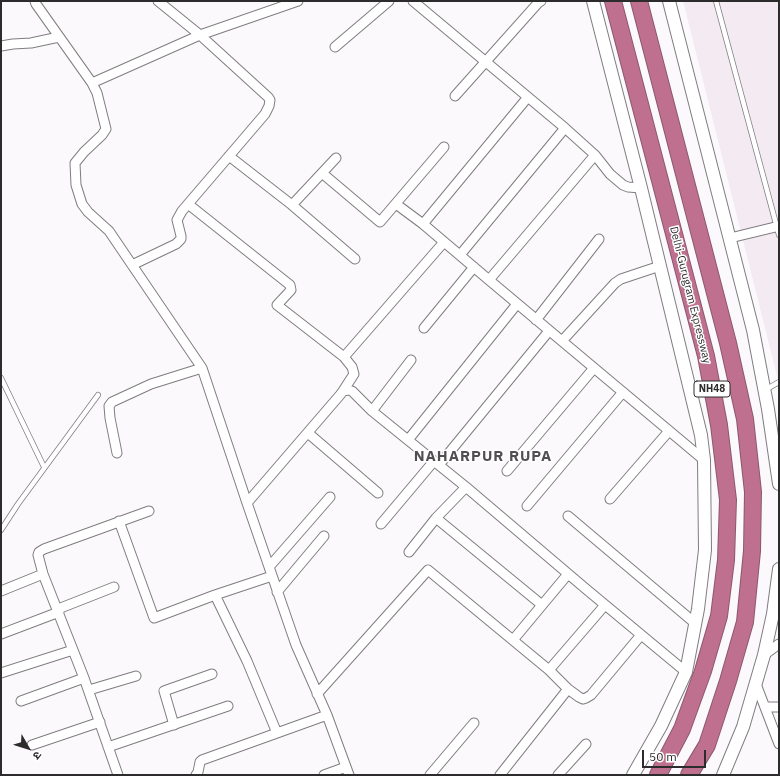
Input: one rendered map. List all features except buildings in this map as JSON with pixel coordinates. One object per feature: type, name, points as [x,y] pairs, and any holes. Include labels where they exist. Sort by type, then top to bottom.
[{"type":"highway","name":"Delhi-Gurugram Expressway","points":[[613,1],[706,356],[719,425],[728,500],[726,560],[719,616],[703,671],[682,729],[658,775]]},
{"type":"highway","name":"NH48","points":[[639,1],[728,343],[745,418],[753,492],[752,551],[744,622],[728,681],[707,745],[689,775]]},
{"type":"main road","points":[[593,1],[641,188],[701,435],[704,460],[705,550],[696,624],[686,672],[661,726],[633,775]]},
{"type":"main road","points":[[669,1],[753,330],[765,390],[779,484]]},
{"type":"main road","points":[[723,775],[744,727],[764,655],[773,614],[779,569]]},
{"type":"street","points":[[34,1],[92,83],[97,93],[106,129],[75,163],[76,185],[82,204],[88,212],[109,231],[202,368],[296,645],[327,714],[348,771],[324,775]]},
{"type":"street","points":[[132,265],[176,244],[181,239],[177,220],[182,212],[265,114],[270,100],[200,35],[158,1]]},
{"type":"street","points":[[92,83],[200,35],[298,1]]},
{"type":"street","points":[[334,47],[389,1]]},
{"type":"street","points":[[413,1],[565,128],[595,155],[610,174],[623,185],[641,188]]},
{"type":"street","points":[[455,96],[538,3],[542,1]]},
{"type":"street","points":[[1,46],[31,43],[59,37]]},
{"type":"street","points":[[423,224],[528,97]]},
{"type":"street","points":[[460,255],[565,128]]},
{"type":"street","points":[[322,173],[380,222],[444,147]]},
{"type":"street","points":[[489,280],[595,155]]},
{"type":"street","points":[[229,156],[292,205],[355,259]]},
{"type":"street","points":[[292,205],[336,158]]},
{"type":"street","points":[[188,204],[290,285],[291,290],[277,305],[344,357],[352,367],[354,374],[343,391],[247,503]]},
{"type":"street","points":[[396,204],[423,224],[704,460]]},
{"type":"street","points":[[730,238],[778,229]]},
{"type":"street","points":[[536,320],[599,239]]},
{"type":"street","points":[[344,357],[444,242]]},
{"type":"street","points":[[562,342],[615,283],[660,266]]},
{"type":"street","points":[[424,328],[474,267]]},
{"type":"street","points":[[408,440],[517,304]]},
{"type":"street","points":[[381,524],[550,331]]},
{"type":"street","points":[[372,411],[411,360]]},
{"type":"street","points":[[117,452],[110,418],[109,406],[112,402],[151,384],[202,368]]},
{"type":"street","points":[[507,471],[594,368]]},
{"type":"street","points":[[343,391],[352,391],[372,411],[466,487],[686,672]]},
{"type":"street","points":[[527,506],[623,392]]},
{"type":"street","points":[[610,499],[669,431]]},
{"type":"street","points":[[308,433],[378,493]]},
{"type":"street","points":[[409,552],[436,518],[466,487]]},
{"type":"street","points":[[119,522],[154,618],[270,572],[330,497]]},
{"type":"street","points":[[114,774],[108,747],[89,690],[43,574],[38,555],[39,552],[149,511]]},
{"type":"street","points":[[568,516],[696,624]]},
{"type":"street","points":[[436,518],[542,604]]},
{"type":"street","points":[[277,592],[324,536]]},
{"type":"street","points":[[318,694],[428,570],[583,699],[591,695],[641,635]]},
{"type":"street","points":[[1,591],[43,574]]},
{"type":"street","points":[[513,640],[568,574]]},
{"type":"street","points":[[1,634],[114,588]]},
{"type":"street","points":[[215,595],[247,661],[277,733]]},
{"type":"street","points":[[549,670],[605,605]]},
{"type":"street","points":[[764,655],[779,644]]},
{"type":"street","points":[[1,673],[73,650]]},
{"type":"street","points":[[174,725],[164,691],[212,674]]},
{"type":"street","points":[[89,690],[136,676]]},
{"type":"street","points":[[21,701],[84,678]]},
{"type":"street","points":[[756,684],[779,744]]},
{"type":"street","points":[[500,775],[568,688]]},
{"type":"street","points":[[108,747],[228,706]]},
{"type":"street","points":[[765,707],[779,707]]},
{"type":"street","points":[[196,775],[202,760],[327,714]]},
{"type":"street","points":[[32,745],[100,722]]},
{"type":"street","points":[[430,775],[474,723]]},
{"type":"street","points":[[558,775],[586,744]]},
{"type":"lane","points":[[716,1],[778,229]]},
{"type":"lane","points":[[1,378],[44,467]]},
{"type":"lane","points":[[765,390],[779,382]]},
{"type":"lane","points":[[1,530],[44,467],[98,395]]},
{"type":"shaded area","points":[[683,1],[779,1],[779,384]]},
{"type":"district","name":"NAHARPUR RUPA","points":[[483,457]]}]
